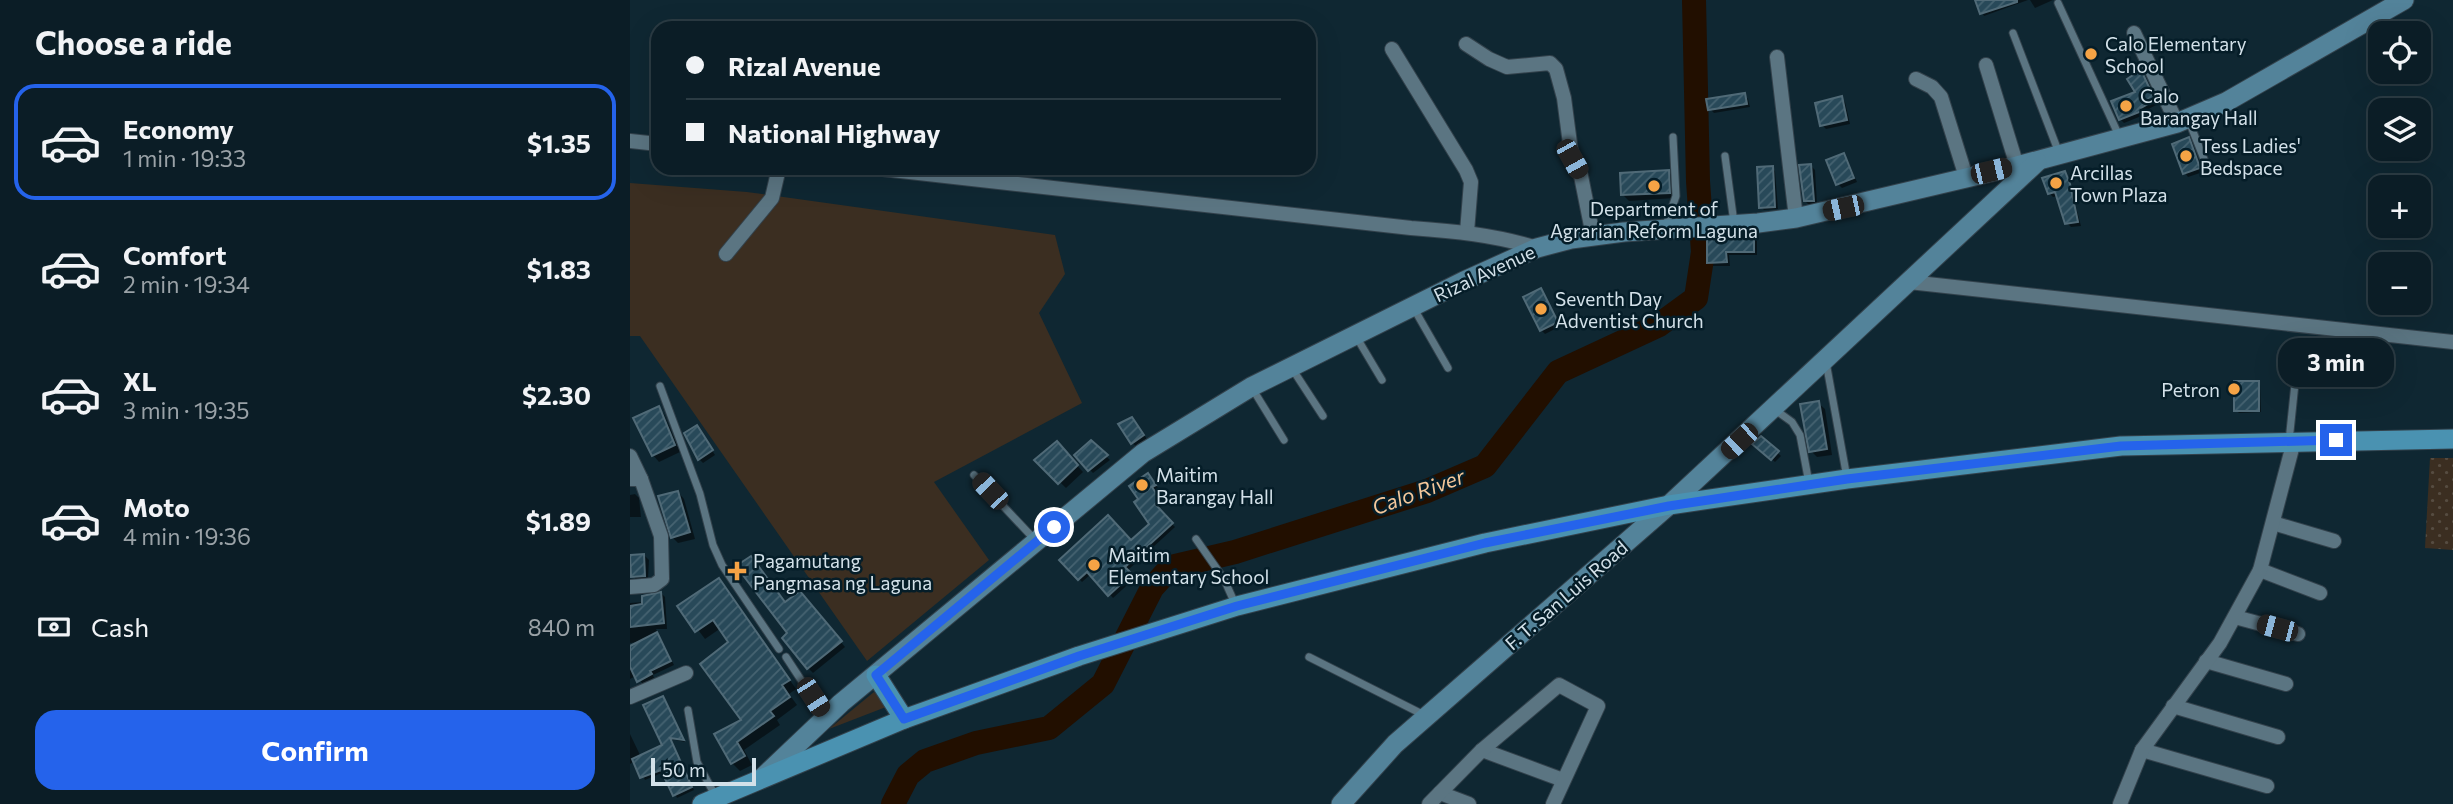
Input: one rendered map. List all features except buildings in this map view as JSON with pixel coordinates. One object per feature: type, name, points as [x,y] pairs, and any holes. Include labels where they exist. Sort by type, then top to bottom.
[{"type":"main road","name":"Rizal Avenue","points":[[763,777],[826,717],[1143,453],[1251,387],[1413,306],[1537,248],[1593,236],[1796,218],[2017,166],[2182,120],[2227,102],[2381,6],[2404,0]]},
{"type":"main road","name":"F. T. San Luis Road","points":[[1340,804],[1395,744],[1669,506],[1909,282],[2050,156]]},
{"type":"main road","points":[[709,801],[904,719],[1079,656],[1237,606],[1485,543],[1669,506],[1847,479],[2121,446],[2453,439]]},
{"type":"main road","points":[[876,675],[904,719]]},
{"type":"street","points":[[2134,33],[2182,120]]},
{"type":"street","points":[[1466,44],[1489,59],[1507,66],[1550,63],[1556,69],[1564,98],[1572,159],[1581,176],[1593,236]]},
{"type":"street","points":[[1392,49],[1471,182],[1468,232]]},
{"type":"street","points":[[1777,57],[1796,218]]},
{"type":"street","points":[[1986,65],[2017,166]]},
{"type":"street","points":[[1916,79],[1932,87],[1941,97],[1966,177]]},
{"type":"street","points":[[630,141],[651,143]]},
{"type":"street","points":[[726,254],[772,198],[777,175]]},
{"type":"street","points":[[937,175],[1411,228],[1468,232],[1506,238],[1537,248]]},
{"type":"street","points":[[1909,282],[2453,342]]},
{"type":"street","points":[[2126,803],[2142,750],[2235,617],[2260,570],[2291,441]]},
{"type":"street","points":[[630,456],[635,479],[661,536],[662,579],[654,585],[630,587]]},
{"type":"street","points":[[2273,523],[2334,541]]},
{"type":"street","points":[[2260,570],[2320,593]]},
{"type":"street","points":[[2235,617],[2298,634]]},
{"type":"street","points":[[2206,661],[2286,684]]},
{"type":"street","points":[[630,697],[686,673]]},
{"type":"street","points":[[1429,804],[1482,750],[1559,685],[1598,706],[1553,804]]},
{"type":"street","points":[[2172,706],[2277,737]]},
{"type":"street","points":[[1482,750],[1563,780]]},
{"type":"street","points":[[2142,750],[2267,786]]},
{"type":"street","points":[[1440,793],[1469,804]]},
{"type":"lane","points":[[2058,3],[2120,139]]},
{"type":"lane","points":[[2013,33],[2050,156]]},
{"type":"lane","points":[[2182,120],[2206,164]]},
{"type":"lane","points":[[1672,228],[1676,196],[1673,136]]},
{"type":"lane","points":[[1725,156],[1725,225]]},
{"type":"lane","points":[[1413,306],[1448,368]]},
{"type":"lane","points":[[1354,335],[1382,380]]},
{"type":"lane","points":[[1826,359],[1847,479]]},
{"type":"lane","points":[[2291,441],[2296,374],[2303,365],[2322,365]]},
{"type":"lane","points":[[1291,366],[1323,416]]},
{"type":"lane","points":[[660,386],[700,494],[717,555],[779,649]]},
{"type":"lane","points":[[1251,387],[1284,440]]},
{"type":"lane","points":[[1773,408],[1792,422],[1800,435],[1809,485]]},
{"type":"lane","points":[[974,475],[1037,542]]},
{"type":"lane","points":[[1196,539],[1224,579],[1237,606]]},
{"type":"lane","points":[[786,657],[826,717]]},
{"type":"lane","points":[[1309,657],[1427,716]]},
{"type":"lane","points":[[688,710],[697,761],[709,801]]},
{"type":"shaded area","points":[[630,183],[747,192],[1055,235],[1065,274],[1039,313],[1082,403],[934,482],[989,560],[867,661],[640,336],[630,336]]},
{"type":"shaded area","points":[[2430,458],[2453,458],[2453,550],[2425,548]]},
{"type":"shaded area","points":[[874,692],[886,707],[829,729]]},
{"type":"waterway","name":"Calo River","points":[[893,804],[908,775],[925,761],[976,743],[1049,728],[1103,684],[1152,588],[1171,567],[1235,552],[1427,491],[1485,466],[1558,372],[1659,325],[1696,298],[1703,252],[1698,181],[1694,0]]},
{"type":"place","name":"Calo Elementary School","points":[[2091,54]]},
{"type":"place","name":"Calo Barangay Hall","points":[[2126,106]]},
{"type":"place","name":"Tess Ladies' Bedspace","points":[[2186,156]]},
{"type":"place","name":"Arcillas Town Plaza","points":[[2056,183]]},
{"type":"place","name":"Department of Agrarian Reform Laguna","points":[[1654,186]]},
{"type":"place","name":"Seventh Day Adventist Church","points":[[1541,309]]},
{"type":"place","name":"Petron","points":[[2234,389]]},
{"type":"place","name":"Maitim Barangay Hall","points":[[1142,485]]},
{"type":"place","name":"Maitim Elementary School","points":[[1094,565]]},
{"type":"place","name":"Pagamutang Pangmasa ng Laguna","points":[[737,571]]},
{"type":"route","points":[[1054,527],[876,675],[904,719],[1079,656],[1237,606],[1485,543],[1669,506],[1847,479],[2121,446],[2336,440]]}]
